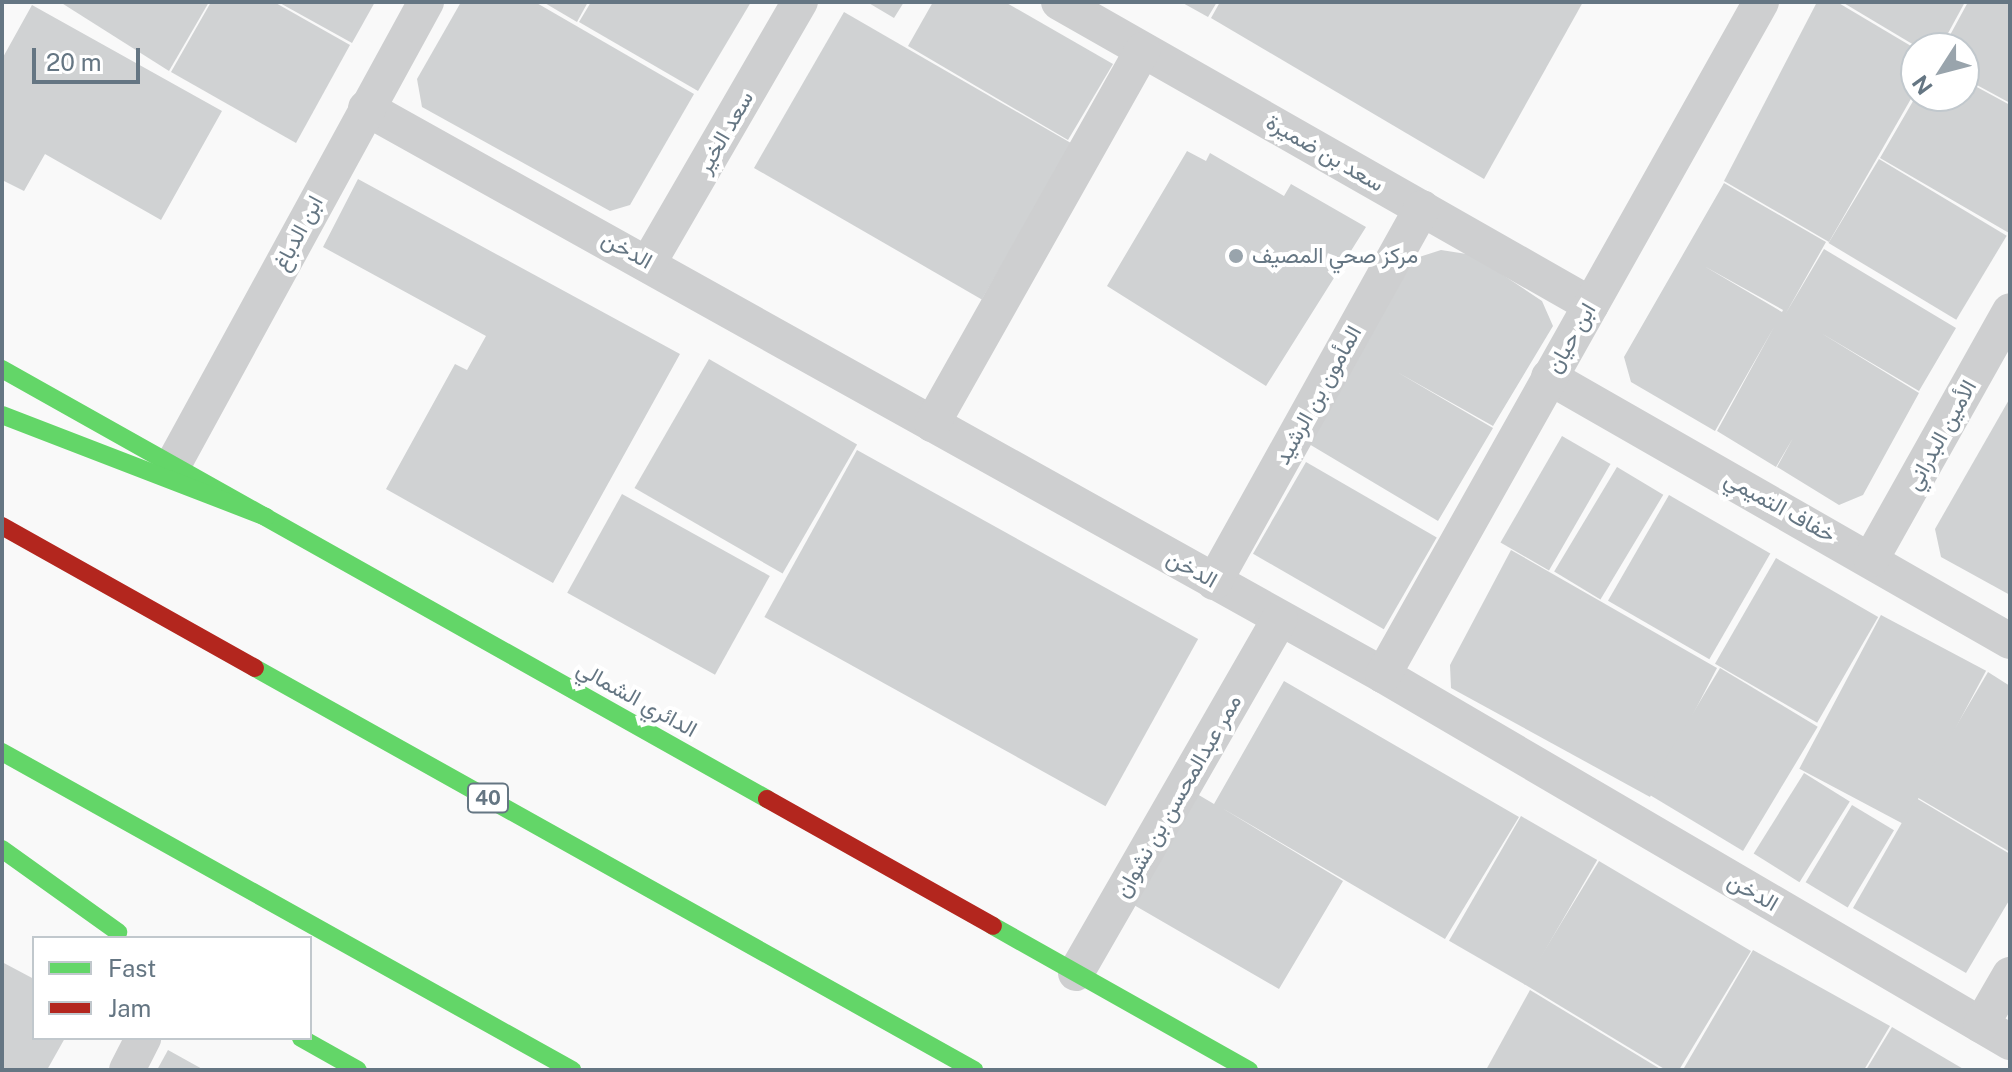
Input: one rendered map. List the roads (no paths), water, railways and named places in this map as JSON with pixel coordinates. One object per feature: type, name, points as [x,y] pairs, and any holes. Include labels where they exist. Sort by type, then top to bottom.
[{"type":"main road","name":"الدائري الشمالي","points":[[2,369],[1249,1070]]},
{"type":"main road","points":[[2,415],[266,517]]},
{"type":"main road","name":"40","points":[[2,526],[974,1070]]},
{"type":"main road","points":[[2,752],[572,1070]]},
{"type":"main road","points":[[2,849],[123,935]]},
{"type":"main road","points":[[2,873],[123,935]]},
{"type":"main road","points":[[305,1040],[358,1070]]},
{"type":"street","name":"ابن الدباغ","points":[[173,465],[426,2]]},
{"type":"street","name":"سعد الخير","points":[[649,262],[800,2]]},
{"type":"street","name":"سعد بن ضميرة","points":[[1059,2],[1591,305]]},
{"type":"street","name":"ابن حيان","points":[[1383,675],[1761,2]]},
{"type":"street","points":[[932,424],[1143,50]]},
{"type":"street","name":"الدخن","points":[[366,108],[649,262],[932,424],[1383,675],[1996,1034]]},
{"type":"street","name":"المأمون بن الرشيد","points":[[1214,582],[1422,208]]},
{"type":"street","name":"الأمين البدراني","points":[[1871,559],[2010,311]]},
{"type":"street","name":"خفاف التميمي","points":[[1549,377],[2010,641]]},
{"type":"street","name":"ممر عبدالمحسن بن نشوان","points":[[1076,973],[1280,618]]},
{"type":"street","points":[[1996,1034],[2010,975]]},
{"type":"street","points":[[127,1070],[142,1040]]},
{"type":"place","name":"مركز صحي المصيف","points":[[1236,256]]}]
